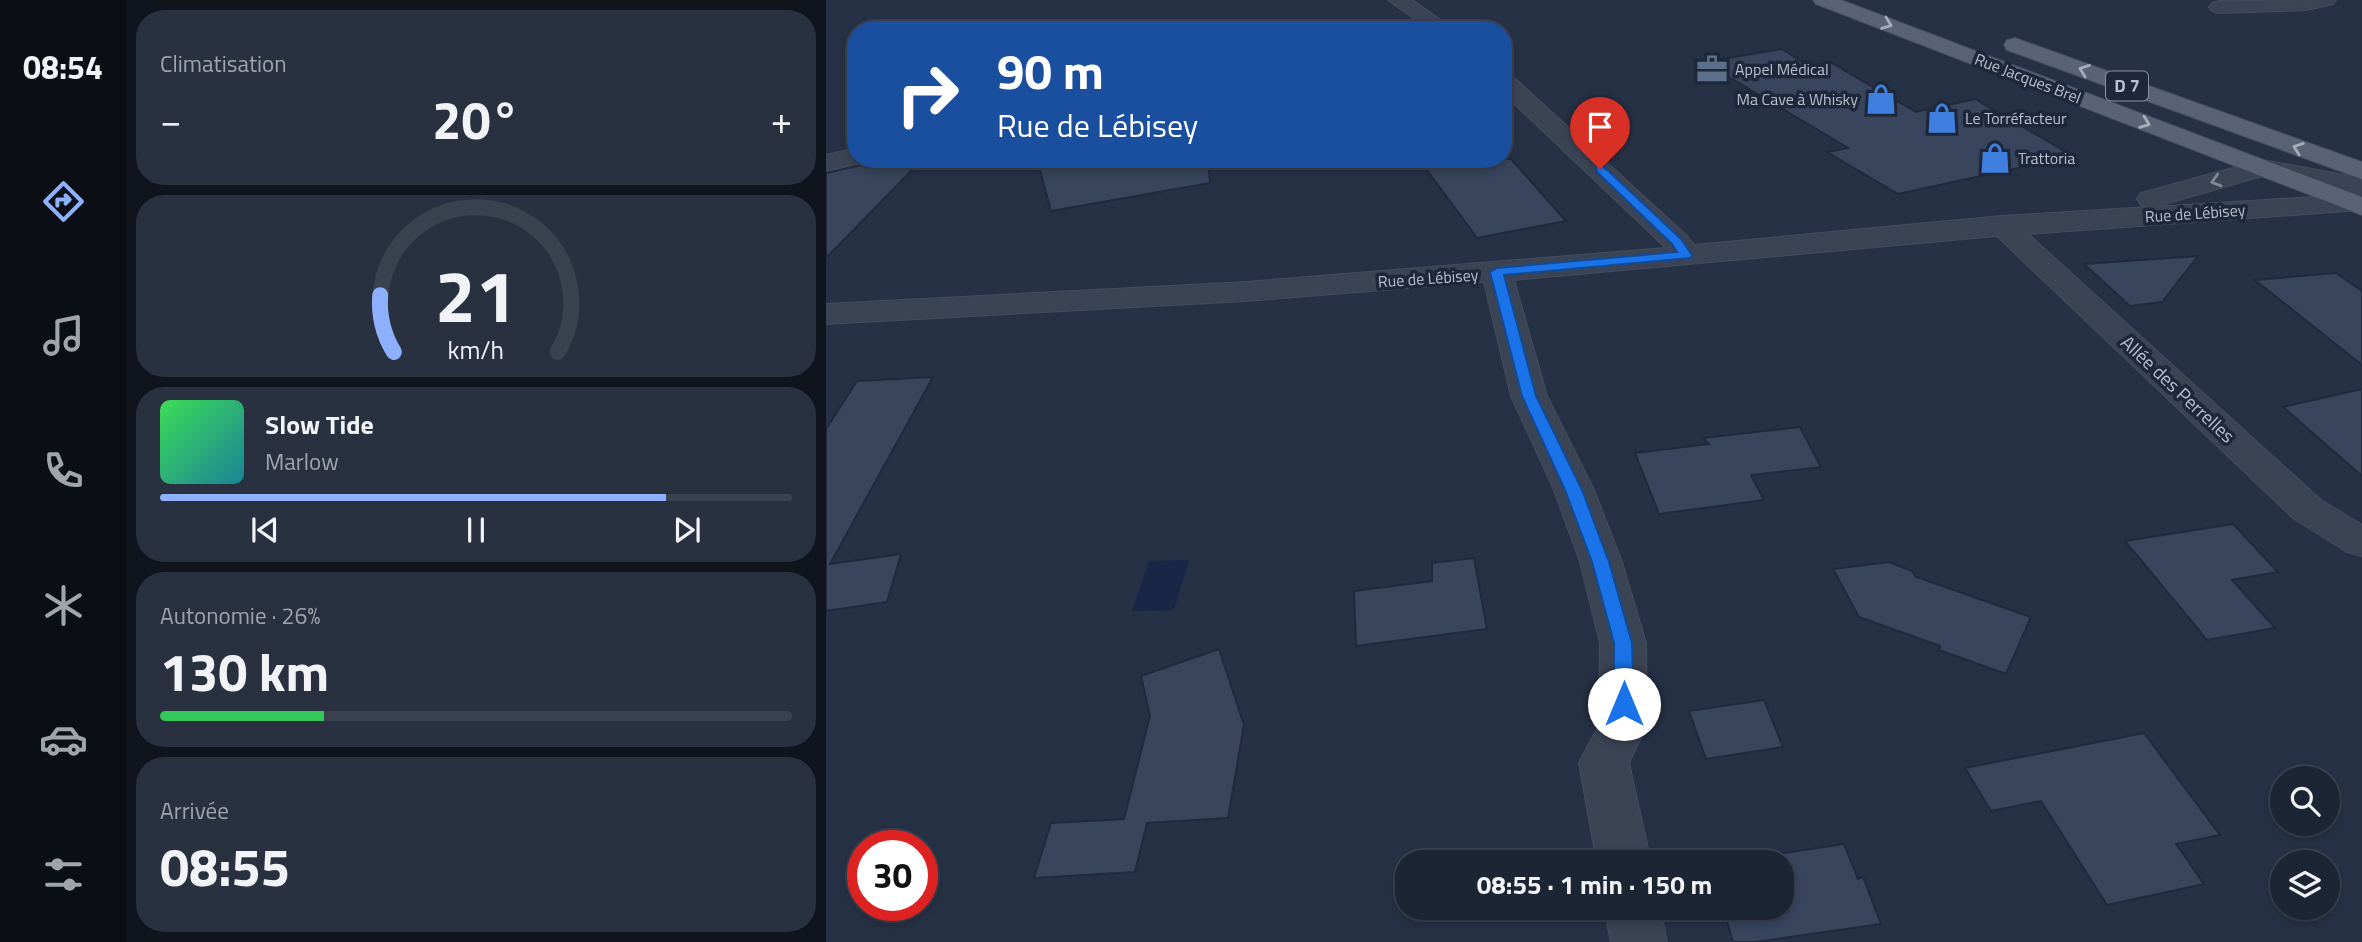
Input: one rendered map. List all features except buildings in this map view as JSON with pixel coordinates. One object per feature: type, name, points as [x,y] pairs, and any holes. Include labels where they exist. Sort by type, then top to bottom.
[{"type":"main road","name":"Rue Jacques Brel","points":[[1823,0],[2262,168],[2359,199]]},
{"type":"main road","name":"Rue Jacques Brel","points":[[1993,37],[2362,171]]},
{"type":"street","points":[[1398,0],[1431,21]]},
{"type":"street","points":[[2219,7],[2307,4],[2326,0]]},
{"type":"street","points":[[1512,88],[1677,242],[1685,255]]},
{"type":"street","points":[[826,163],[847,158]]},
{"type":"street","name":"Rue de Lébisey","points":[[2015,224],[2160,197],[2262,168]]},
{"type":"street","name":"Rue de Lébisey","points":[[826,314],[1299,288],[2015,224],[2359,199]]},
{"type":"street","name":"Allée des Perrelles","points":[[2015,224],[2307,509],[2362,543]]},
{"type":"street","points":[[1497,272],[1529,396],[1574,490],[1601,562],[1623,643],[1623,724],[1604,763],[1621,850]]},
{"type":"street","points":[[1634,920],[1639,942]]},
{"type":"water","points":[[1189,560],[1174,610],[1132,611],[1149,561]]},
{"type":"place","name":"Appel Médical","points":[[1712,69]]},
{"type":"place","name":"Ma Cave à Whisky","points":[[1881,99]]},
{"type":"place","name":"Le Torréfacteur","points":[[1942,118]]},
{"type":"place","name":"Trattoria","points":[[1995,158]]},
{"type":"route","points":[[1600,169],[1677,242],[1685,255],[1497,272],[1529,396],[1574,490],[1601,562],[1623,643],[1624,704]]}]
